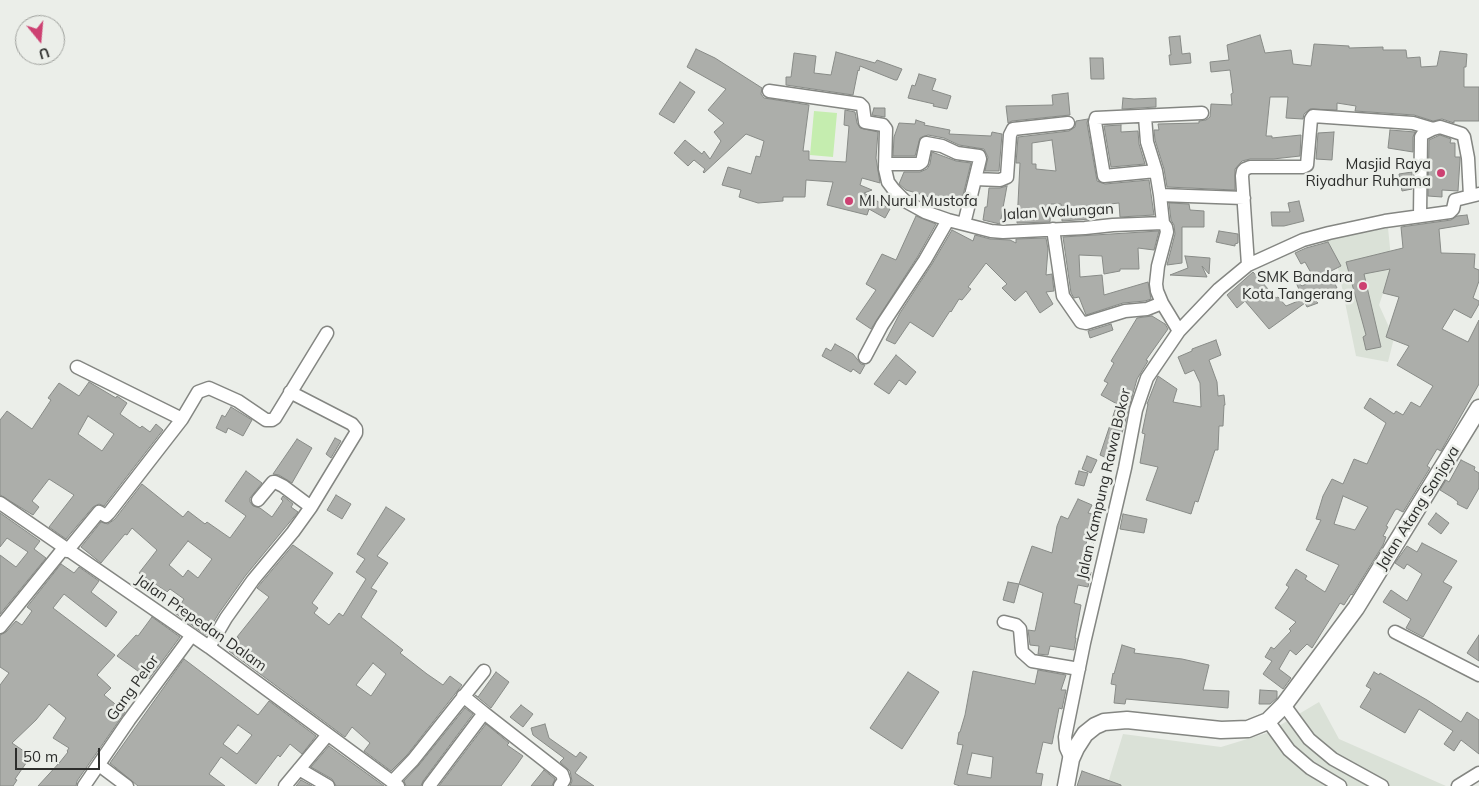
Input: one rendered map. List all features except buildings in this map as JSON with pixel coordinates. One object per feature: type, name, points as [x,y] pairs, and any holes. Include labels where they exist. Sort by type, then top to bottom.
[{"type":"main road","name":"Jalan Atang Sanjaya","points":[[1268,721],[1284,705],[1356,608],[1479,408]]},
{"type":"main road","points":[[1066,786],[1071,759],[1076,748],[1085,734],[1104,722],[1127,720],[1221,730],[1248,729],[1268,721]]},
{"type":"street","name":"Jalan Walungan","points":[[769,91],[860,104],[863,107],[865,122],[883,125],[886,129],[885,164],[888,182],[900,197],[925,212],[948,220],[991,231],[1003,232],[1162,223]]},
{"type":"street","points":[[1156,171],[1104,176],[1102,174],[1096,118],[1202,113]]},
{"type":"street","points":[[1248,259],[1242,176],[1245,168],[1303,167],[1307,165],[1310,119],[1313,116],[1413,123],[1462,134],[1468,158],[1472,192]]},
{"type":"street","points":[[1145,117],[1147,142],[1156,171],[1160,195],[1162,223],[1166,227],[1167,232],[1158,266],[1157,292],[1176,326]]},
{"type":"street","points":[[975,178],[1000,180],[1007,177],[1010,135],[1013,129],[1068,123]]},
{"type":"street","points":[[1420,216],[1421,137],[1433,129]]},
{"type":"street","points":[[885,164],[920,164],[926,142],[942,146],[957,153],[979,156],[980,159],[964,224]]},
{"type":"street","name":"Jalan Kampung Rawa Bokor","points":[[1071,759],[1066,748],[1065,737],[1073,668],[1141,392],[1176,326],[1219,289],[1248,259],[1309,238],[1349,228],[1450,212],[1459,198],[1472,192]]},
{"type":"street","points":[[1160,195],[1244,198]]},
{"type":"street","points":[[865,357],[882,325],[925,260],[948,220]]},
{"type":"street","points":[[1053,229],[1063,296],[1081,322],[1086,323],[1125,311],[1147,309],[1162,303]]},
{"type":"street","points":[[0,627],[99,512],[106,516],[109,513],[182,419],[198,392],[209,388],[226,394],[266,420],[275,418],[327,334]]},
{"type":"street","points":[[77,366],[182,419]]},
{"type":"street","points":[[209,647],[226,618],[253,580],[311,507],[356,433],[356,429],[352,424],[290,392]]},
{"type":"street","points":[[258,500],[275,482],[311,507]]},
{"type":"street","name":"Jalan Prepedan Dalam","points":[[0,503],[209,647],[395,784]]},
{"type":"street","points":[[1004,622],[1016,625],[1020,629],[1022,652],[1032,661],[1073,668]]},
{"type":"street","points":[[1395,632],[1479,675]]},
{"type":"street","name":"Gang Pelor","points":[[84,786],[129,720],[192,635]]},
{"type":"street","points":[[395,784],[484,671]]},
{"type":"street","points":[[463,696],[562,774],[564,780],[560,786]]},
{"type":"street","points":[[1284,705],[1309,739],[1334,759],[1382,786]]},
{"type":"street","points":[[429,786],[484,713]]},
{"type":"street","points":[[1268,721],[1289,750],[1310,768],[1340,786]]},
{"type":"street","points":[[285,786],[325,738],[326,734]]},
{"type":"street","points":[[99,764],[127,786]]},
{"type":"street","points":[[299,769],[328,786]]},
{"type":"street","points":[[1458,786],[1479,773]]},
{"type":"shaded area","name":"SMK Bandara Kota Tangerang","points":[[1388,228],[1392,268],[1379,305],[1394,338],[1388,362],[1356,356],[1338,268],[1322,240]]},
{"type":"shaded area","points":[[1319,702],[1339,739],[1446,786],[1107,786],[1123,734],[1221,747],[1267,733]]},
{"type":"green space","points":[[814,111],[837,113],[833,157],[810,155]]},
{"type":"place","name":"Masjid Raya Riyadhur Ruhama","points":[[1441,173]]},
{"type":"place","name":"MI Nurul Mustofa","points":[[849,201]]},
{"type":"place","name":"SMK Bandara Kota Tangerang","points":[[1363,286]]}]
